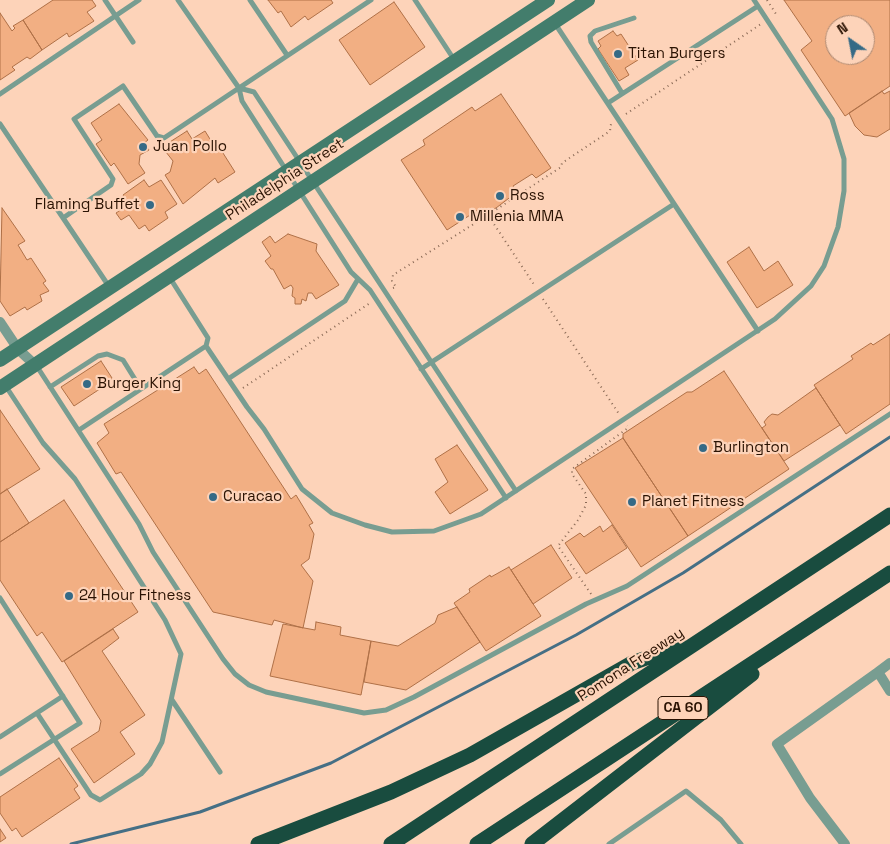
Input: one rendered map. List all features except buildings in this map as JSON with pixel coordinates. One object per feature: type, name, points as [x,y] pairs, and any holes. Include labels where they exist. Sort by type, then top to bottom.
[{"type":"highway","name":"Pomona Freeway","points":[[391,844],[890,515]]},
{"type":"highway","name":"CA 60","points":[[477,844],[890,573]]},
{"type":"highway","points":[[532,844],[851,598]]},
{"type":"highway","points":[[258,844],[306,827],[392,792],[470,755],[632,663],[701,639]]},
{"type":"main road","name":"Philadelphia Street","points":[[0,360],[548,0]]},
{"type":"main road","points":[[554,22],[552,10],[558,0]]},
{"type":"main road","name":"Philadelphia Street","points":[[3,386],[588,0]]},
{"type":"street","points":[[0,322],[18,349],[35,365]]},
{"type":"street","points":[[844,844],[810,798],[777,744],[890,663]]},
{"type":"street","points":[[878,672],[890,691]]},
{"type":"lane","points":[[104,0],[133,42]]},
{"type":"lane","points":[[0,94],[139,0]]},
{"type":"lane","points":[[178,0],[238,88],[242,101],[351,272],[376,300],[506,498]]},
{"type":"lane","points":[[250,0],[287,55]]},
{"type":"lane","points":[[63,218],[111,185],[113,179],[74,119],[123,86],[157,136],[164,138],[371,0]]},
{"type":"lane","points":[[415,0],[456,61]]},
{"type":"lane","points":[[206,346],[264,429],[302,488],[332,513],[392,532],[434,531],[481,514],[774,320],[811,286],[824,266],[838,227],[844,191],[844,159],[832,119],[754,0]]},
{"type":"lane","points":[[608,103],[758,6]]},
{"type":"lane","points":[[622,93],[591,42],[590,36],[595,31],[634,18]]},
{"type":"lane","points":[[554,22],[758,330]]},
{"type":"lane","points":[[238,88],[254,92],[516,491]]},
{"type":"lane","points":[[0,124],[110,288]]},
{"type":"lane","points":[[421,369],[674,204]]},
{"type":"lane","points":[[79,430],[206,346],[208,338],[169,276]]},
{"type":"lane","points":[[228,379],[345,301],[358,279]]},
{"type":"lane","points":[[50,387],[98,356],[107,354],[122,360],[141,389]]},
{"type":"lane","points":[[35,365],[79,430],[139,524],[153,552],[223,659],[249,685],[266,692],[364,713],[386,710],[595,600],[627,586],[890,414]]},
{"type":"lane","points":[[3,386],[43,443],[75,480],[165,620],[181,654],[162,742],[150,764],[141,774],[100,800],[90,795],[37,713]]},
{"type":"lane","points":[[0,598],[80,723],[0,774]]},
{"type":"lane","points":[[0,737],[63,696]]},
{"type":"lane","points":[[172,700],[220,772]]},
{"type":"lane","points":[[609,844],[686,791],[721,820],[741,844]]},
{"type":"path","points":[[387,292],[396,287],[392,281],[393,274],[561,168],[562,164],[610,131],[610,125],[618,119],[776,14],[767,0]]},
{"type":"path","points":[[488,215],[628,428],[572,469],[572,474],[586,494],[586,505],[578,520],[558,546],[595,600]]},
{"type":"path","points":[[237,392],[376,300]]},
{"type":"waterway","points":[[71,844],[200,812],[331,763],[576,635],[683,573],[890,437]]},
{"type":"place","name":"Titan Burgers","points":[[618,54]]},
{"type":"place","name":"Juan Pollo","points":[[143,147]]},
{"type":"place","name":"Ross","points":[[500,196]]},
{"type":"place","name":"Flaming Buffet","points":[[150,205]]},
{"type":"place","name":"Millenia MMA","points":[[460,217]]},
{"type":"place","name":"Burger King","points":[[87,384]]},
{"type":"place","name":"Burlington","points":[[703,448]]},
{"type":"place","name":"Curacao","points":[[213,497]]},
{"type":"place","name":"Planet Fitness","points":[[632,502]]},
{"type":"place","name":"24 Hour Fitness","points":[[69,596]]}]
